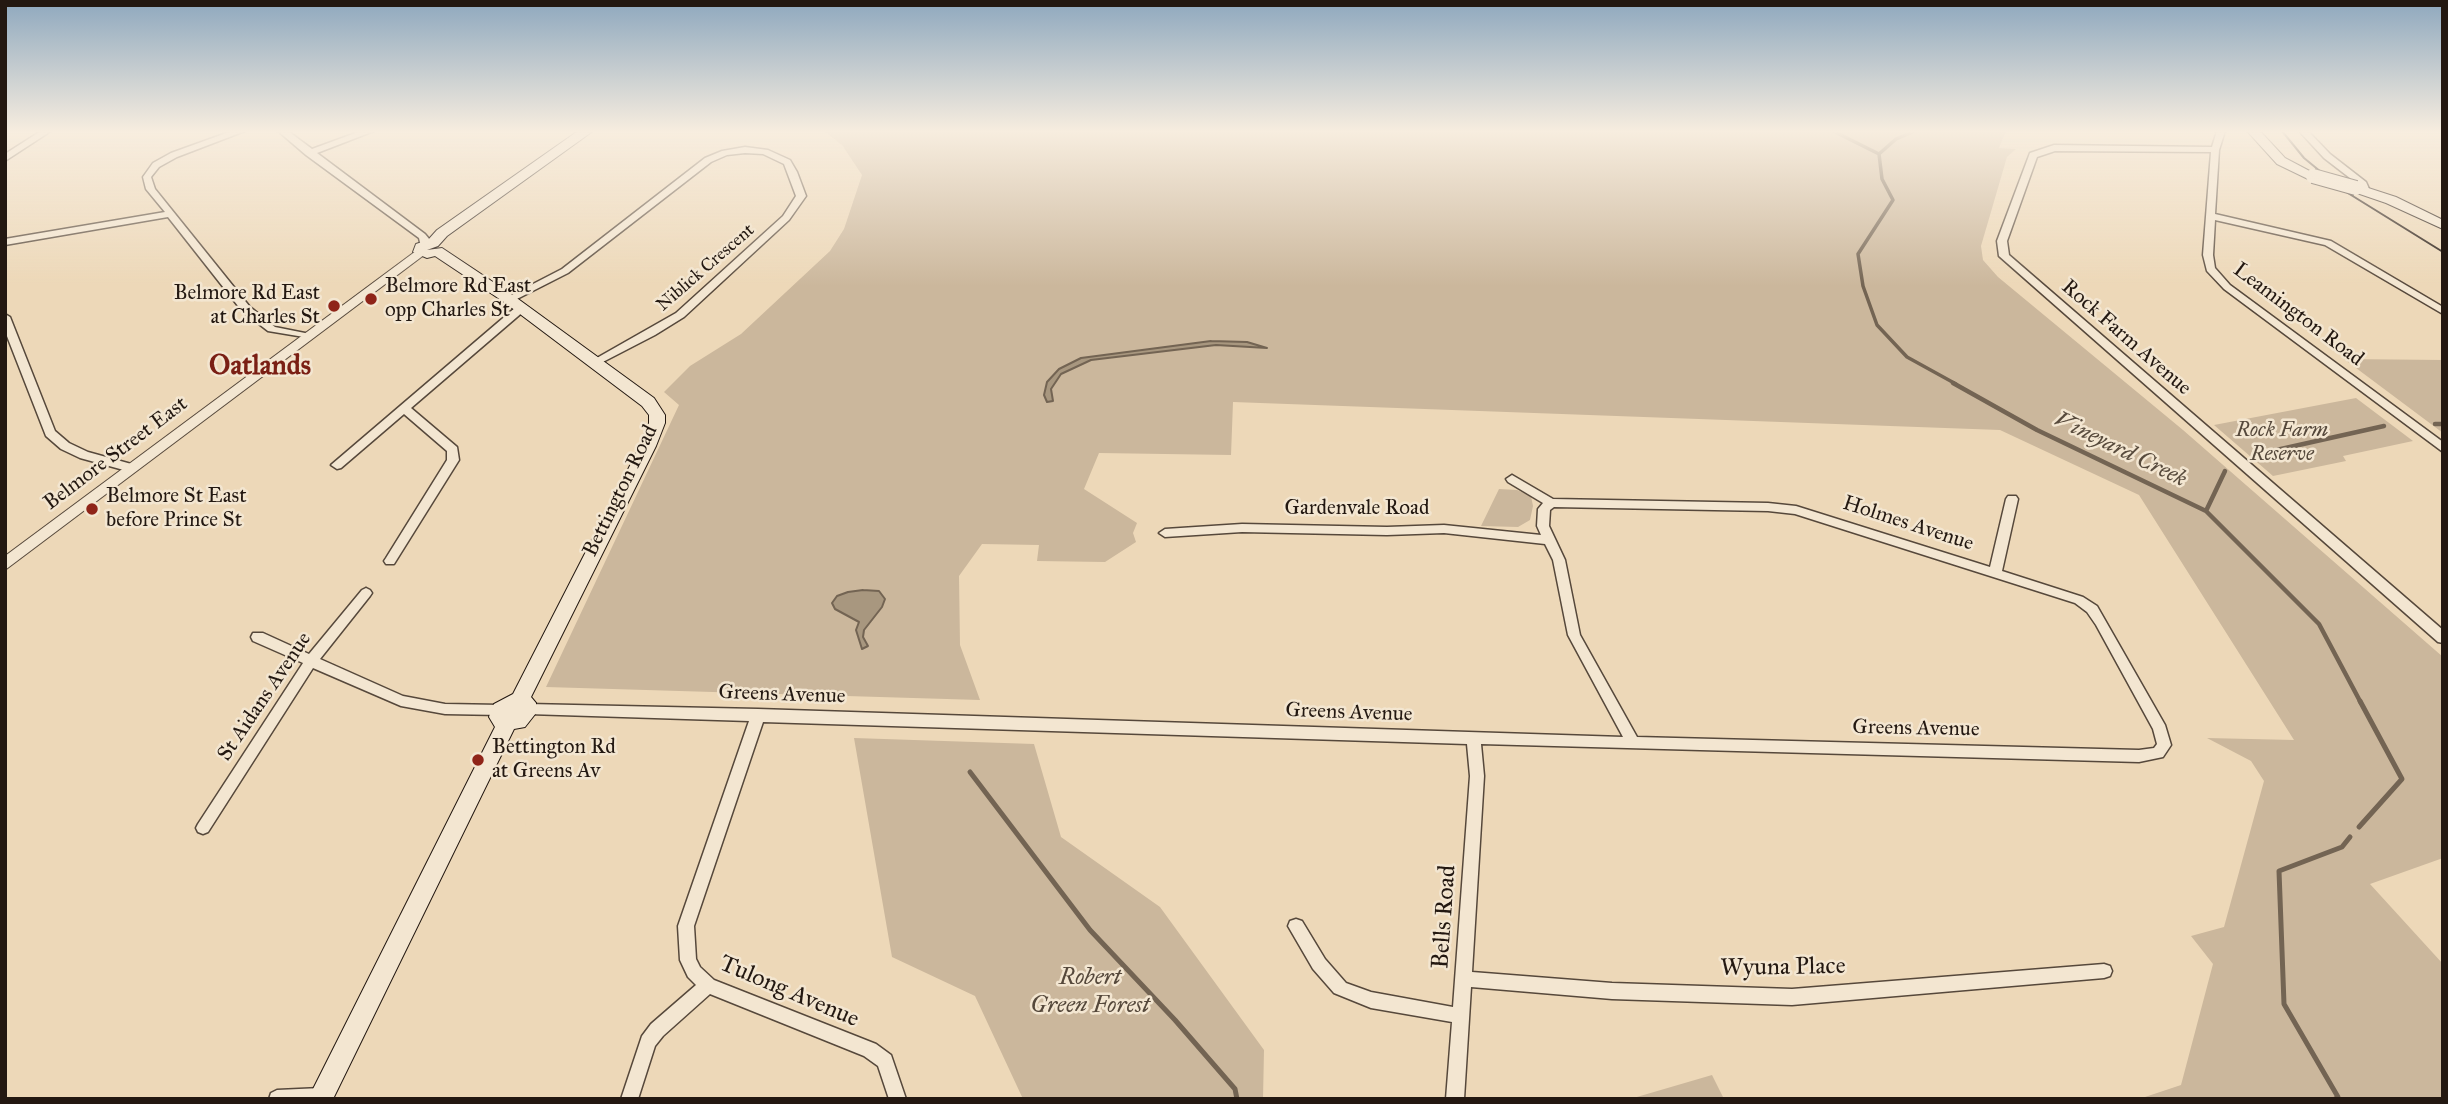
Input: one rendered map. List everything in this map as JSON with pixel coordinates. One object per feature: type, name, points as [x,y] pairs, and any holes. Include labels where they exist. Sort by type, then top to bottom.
[{"type":"main road","points":[[426,245],[514,183]]},
{"type":"main road","points":[[2335,183],[2391,200],[2443,225]]},
{"type":"main road","name":"Bettington Road","points":[[426,245],[514,304],[648,402],[657,415],[657,424],[524,705]]},
{"type":"main road","points":[[320,1098],[504,716],[522,718],[524,705]]},
{"type":"street","points":[[149,183],[151,189],[246,309],[272,328],[306,336]]},
{"type":"street","points":[[347,183],[426,245]]},
{"type":"street","name":"Niblick Crescent","points":[[514,304],[565,271],[679,183]]},
{"type":"street","name":"Niblick Crescent","points":[[593,363],[651,333],[680,314],[786,218],[801,196],[797,183]]},
{"type":"street","name":"Rock Farm Avenue","points":[[2023,183],[2002,242],[2004,256],[2443,638]]},
{"type":"street","name":"Leamington Road","points":[[2213,183],[2208,255],[2210,269],[2215,276],[2443,447]]},
{"type":"street","points":[[2361,183],[2361,190]]},
{"type":"street","points":[[5,242],[171,214]]},
{"type":"street","points":[[2210,216],[2323,241],[2443,310]]},
{"type":"street","name":"Belmore Street East","points":[[5,564],[426,245]]},
{"type":"street","points":[[337,465],[404,408],[514,304]]},
{"type":"street","points":[[5,317],[50,433],[65,446],[84,455],[131,468]]},
{"type":"street","points":[[390,561],[453,460],[453,450],[404,408]]},
{"type":"street","points":[[1512,479],[1551,503],[1543,513],[1543,526],[1559,560],[1574,635],[1633,743]]},
{"type":"street","points":[[1995,572],[2012,499]]},
{"type":"street","name":"Holmes Avenue","points":[[1551,503],[1782,508],[1811,514],[2079,600],[2092,609],[2160,729],[2164,745]]},
{"type":"street","name":"Gardenvale Road","points":[[1165,533],[1242,528],[1387,531],[1444,529],[1548,540]]},
{"type":"street","name":"St Aidans Avenue","points":[[203,828],[310,662],[366,593]]},
{"type":"street","points":[[258,637],[401,701],[504,716]]},
{"type":"street","name":"Greens Avenue","points":[[524,705],[1473,738],[2139,756],[2158,753],[2164,745]]},
{"type":"street","name":"Tulong Avenue","points":[[758,715],[686,926],[688,960],[694,972],[708,985],[870,1050],[885,1061],[898,1099]]},
{"type":"street","name":"Bells Road","points":[[1455,1099],[1477,776],[1473,738]]},
{"type":"street","points":[[1296,926],[1318,964],[1340,988],[1371,1000],[1461,1016]]},
{"type":"street","name":"Wyuna Place","points":[[1463,979],[1612,991],[1792,997],[2104,971]]},
{"type":"street","points":[[629,1099],[648,1042],[657,1030],[708,985]]},
{"type":"street","points":[[276,1099],[320,1098]]},
{"type":"green space","points":[[859,183],[2000,183],[1981,246],[1983,260],[1998,277],[2183,430],[2443,657],[2443,858],[2370,884],[2443,964],[2443,1099],[2139,1099],[2181,1085],[2213,964],[2191,936],[2224,927],[2264,781],[2251,761],[2207,738],[2294,740],[2139,495],[2000,430],[1233,402],[1231,455],[1099,453],[1084,489],[1137,523],[1133,533],[1136,542],[1105,562],[1037,561],[1039,545],[982,544],[959,576],[960,645],[980,700],[546,687],[679,405],[664,392],[690,366],[741,334],[830,251],[844,229]]},
{"type":"green space","points":[[2344,359],[2443,360],[2443,433]]},
{"type":"green space","name":"Rock Farm Reserve","points":[[2356,398],[2413,441],[2343,456],[2346,461],[2273,476],[2214,425]]},
{"type":"green space","points":[[1499,489],[1517,490],[1531,496],[1533,506],[1530,520],[1518,527],[1481,526]]},
{"type":"green space","name":"Robert Green Forest","points":[[854,738],[1034,744],[1061,837],[1160,907],[1264,1050],[1263,1099],[1023,1099],[975,996],[892,957]]},
{"type":"green space","points":[[1712,1075],[1724,1099],[1630,1099]]},
{"type":"shaded area","points":[[1211,341],[1247,342],[1267,348],[1216,345],[1091,360],[1061,374],[1051,389],[1053,401],[1047,402],[1044,395],[1047,382],[1059,369],[1081,358]]},
{"type":"shaded area","points":[[863,590],[879,591],[885,599],[864,630],[863,637],[868,646],[862,649],[856,630],[859,622],[835,609],[832,603],[837,596]]},
{"type":"waterway","name":"Vineyard Creek","points":[[1884,183],[1893,200],[1858,254],[1863,286],[1877,325],[1907,357],[1956,384]]},
{"type":"waterway","name":"Vineyard Creek","points":[[1953,383],[2037,430],[2206,511]]},
{"type":"waterway","points":[[2435,424],[2443,424]]},
{"type":"waterway","points":[[2254,455],[2384,426]]},
{"type":"waterway","points":[[2206,511],[2225,471]]},
{"type":"waterway","name":"Vineyard Creek","points":[[2206,511],[2319,624],[2361,703]]},
{"type":"waterway","name":"Vineyard Creek","points":[[2359,827],[2402,779],[2360,701]]},
{"type":"waterway","points":[[970,772],[1090,930],[1175,1020],[1235,1089],[1237,1099]]},
{"type":"waterway","name":"Vineyard Creek","points":[[2335,1099],[2338,1097],[2284,1004],[2279,871],[2342,847],[2350,837]]},
{"type":"tram line","points":[[2334,183],[2443,252]]},
{"type":"place","name":"Belmore Rd East opp Charles St","points":[[371,299]]},
{"type":"place","name":"Belmore Rd East at Charles St","points":[[334,306]]},
{"type":"place","name":"Belmore St East before Prince St","points":[[92,509]]},
{"type":"place","name":"Bettington Rd at Greens Av","points":[[478,760]]},
{"type":"district","name":"Oatlands","points":[[260,367]]}]
